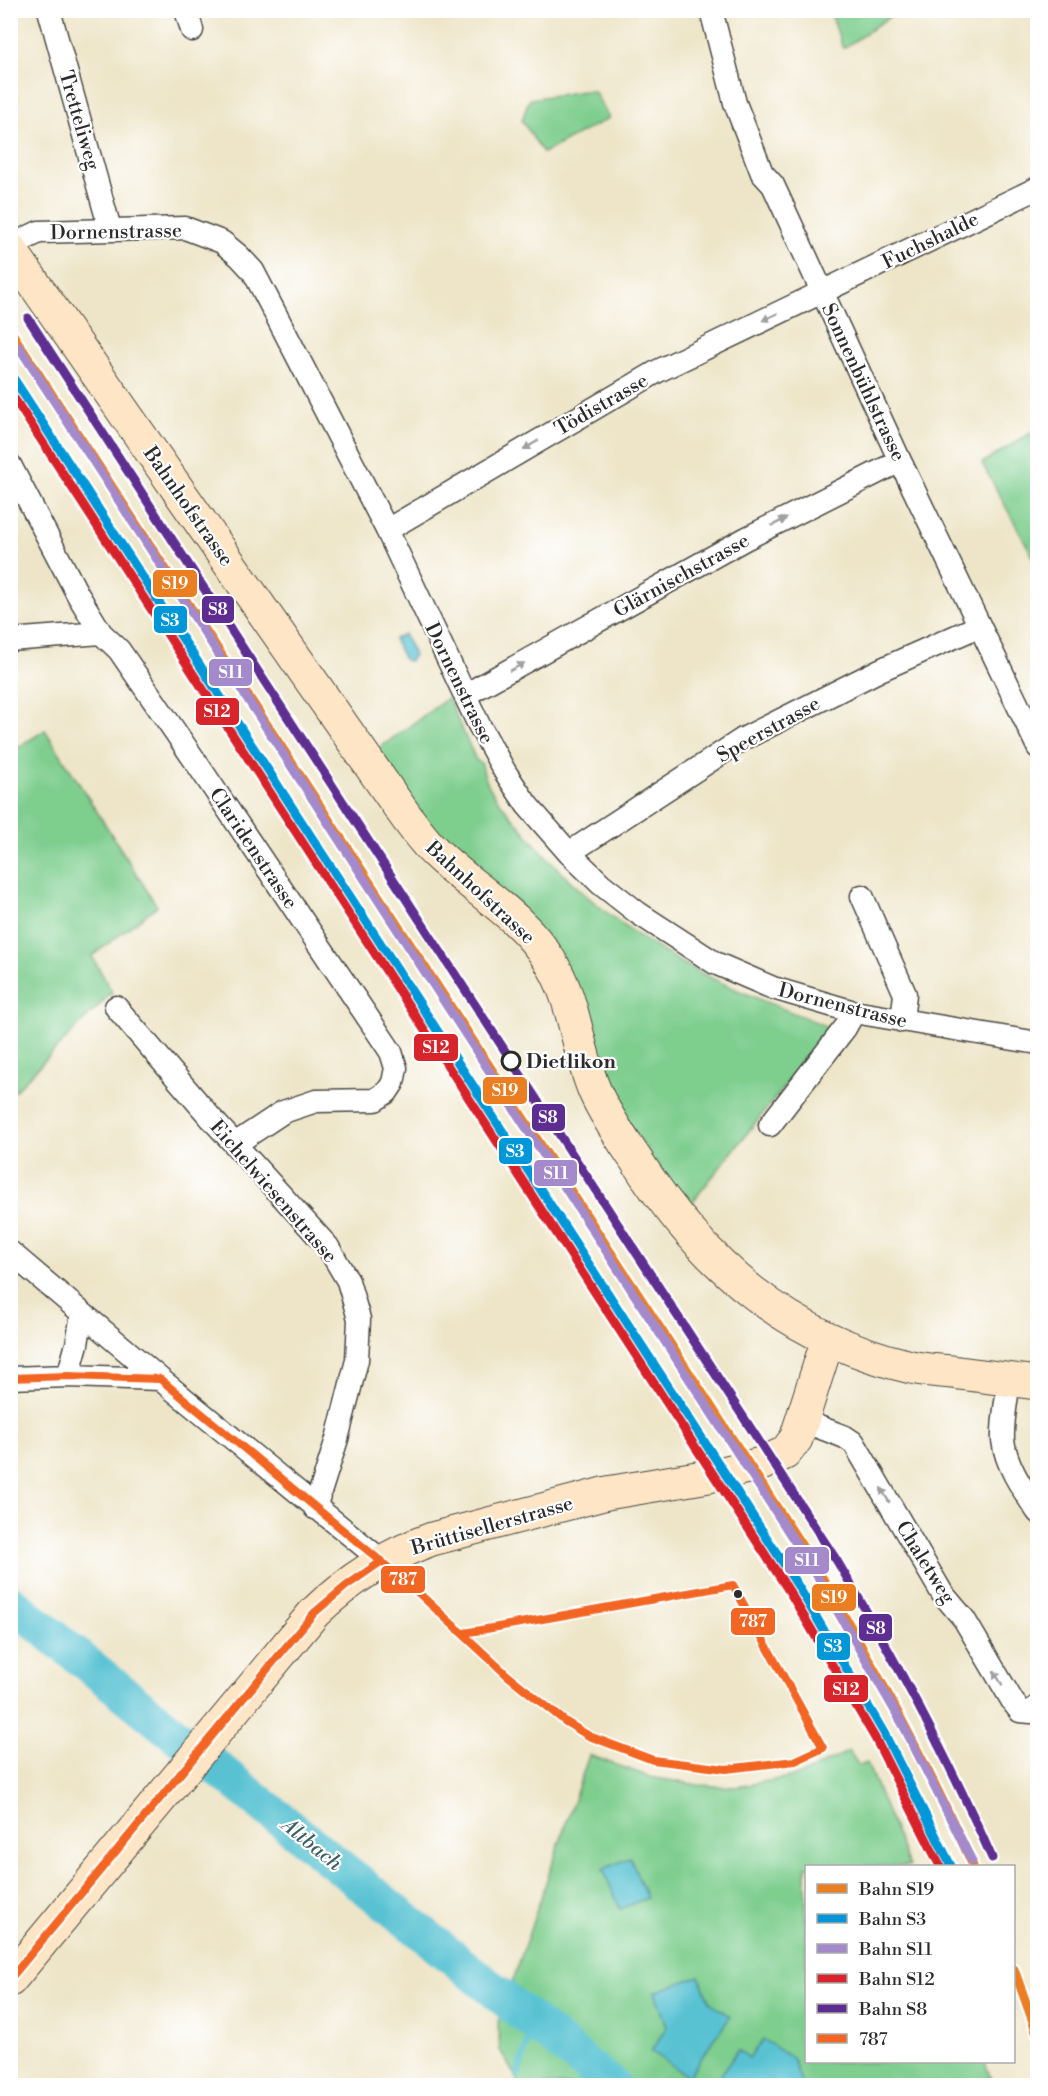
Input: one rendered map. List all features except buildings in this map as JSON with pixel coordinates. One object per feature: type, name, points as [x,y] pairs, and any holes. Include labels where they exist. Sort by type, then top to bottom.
[{"type":"street","name":"Tretteliweg","points":[[49,10],[110,229]]},
{"type":"street","name":"Sonnenbühlstrasse","points":[[711,10],[735,103],[762,173],[773,185],[900,461],[1038,747]]},
{"type":"street","name":"Fuchshalde","points":[[823,292],[1038,189]]},
{"type":"street","name":"Dornenstrasse","points":[[10,247],[39,232],[185,228],[222,242],[239,256],[253,271],[387,530],[465,695],[505,772],[527,805],[569,853],[601,884],[638,913],[714,963],[773,988],[854,1012],[1038,1043]]},
{"type":"street","name":"Bahnhofstrasse","points":[[10,247],[407,818],[435,852],[512,915],[538,942],[549,958],[564,989],[595,1093],[645,1176],[682,1224],[726,1271],[766,1304],[797,1324],[828,1339],[913,1368],[1023,1381]]},
{"type":"street","name":"Tödistrasse","points":[[387,530],[658,371],[823,292]]},
{"type":"street","name":"Glärnischstrasse","points":[[465,695],[745,539],[900,461]]},
{"type":"street","name":"Claridenstrasse","points":[[10,465],[78,595],[101,633],[119,650],[198,765],[384,1042],[396,1068],[393,1083],[387,1092],[375,1100],[316,1101],[282,1112],[235,1144]]},
{"type":"street","name":"Speerstrasse","points":[[569,853],[743,739],[880,670],[979,626]]},
{"type":"street","points":[[10,640],[101,633]]},
{"type":"street","points":[[862,896],[905,994],[902,1021]]},
{"type":"street","name":"Eichelwiesenstrasse","points":[[116,1007],[328,1248],[348,1281],[359,1319],[357,1360],[337,1439],[315,1508]]},
{"type":"street","points":[[770,1125],[854,1012]]},
{"type":"street","points":[[10,1252],[382,1562]]},
{"type":"street","points":[[68,1376],[82,1314]]},
{"type":"street","name":"Brüttisellerstrasse","points":[[10,1980],[314,1613],[347,1584],[406,1548],[432,1539],[607,1493],[709,1476],[761,1464],[779,1456],[796,1439],[828,1339]]},
{"type":"street","points":[[10,1378],[68,1376],[160,1379]]},
{"type":"street","points":[[1023,1381],[1003,1428],[1005,1448],[1011,1465],[1038,1512]]},
{"type":"street","name":"Chaletweg","points":[[803,1421],[845,1437],[854,1443],[942,1593],[964,1619],[1013,1702],[1020,1711],[1031,1712],[1038,1706]]},
{"type":"green space","points":[[830,10],[900,11],[843,48]]},
{"type":"green space","points":[[594,91],[609,118],[543,153],[522,121],[528,102],[531,99]]},
{"type":"green space","points":[[1037,429],[1037,564],[982,463]]},
{"type":"green space","points":[[448,698],[476,760],[482,764],[487,782],[496,797],[535,844],[586,895],[645,940],[705,975],[831,1028],[686,1210],[615,1102],[565,972],[440,846],[370,755]]},
{"type":"green space","points":[[45,730],[157,906],[92,956],[112,992],[11,1095],[11,752]]},
{"type":"green space","points":[[849,1751],[859,1766],[867,1763],[909,1865],[805,1865],[805,2063],[985,2063],[993,2085],[520,2085],[500,2050],[498,2025],[589,1755],[650,1777],[698,1785],[736,1787],[801,1775]]},
{"type":"water","points":[[404,634],[414,655],[410,661],[404,660],[394,639]]},
{"type":"water","points":[[630,1858],[647,1898],[620,1909],[603,1869]]},
{"type":"water","points":[[699,1976],[709,2001],[730,2017],[688,2077],[651,2051],[667,2027],[655,1992]]},
{"type":"water","points":[[763,2039],[793,2059],[802,2085],[714,2085],[738,2050],[749,2058]]},
{"type":"waterway","name":"Altbach","points":[[10,1602],[613,2086]]},
{"type":"waterway","points":[[517,2077],[534,2022]]},
{"type":"rail line","name":"S8","points":[[28,318],[837,1561],[919,1707],[992,1858]]},
{"type":"rail line","name":"S19","points":[[10,330],[819,1572],[900,1717],[973,1865]]},
{"type":"rail line","name":"S11","points":[[19,347],[816,1574],[902,1723],[972,1861]]},
{"type":"rail line","name":"S3","points":[[10,373],[798,1586],[884,1733],[950,1865]]},
{"type":"rail line","name":"S12","points":[[10,392],[789,1591],[875,1738],[939,1865]]},
{"type":"rail line","name":"S19","points":[[1015,1972],[1038,2036]]},
{"type":"transit line","name":"787","points":[[10,1378],[68,1376],[160,1379]]},
{"type":"transit line","name":"787","points":[[160,1379],[412,1587],[507,1675],[566,1722],[589,1736],[653,1760],[726,1769],[795,1761],[823,1748],[733,1585],[464,1633]]},
{"type":"transit line","name":"787","points":[[10,1979],[314,1613],[346,1586],[382,1561]]},
{"type":"place","name":"Dietlikon","points":[[511,1061]]}]
